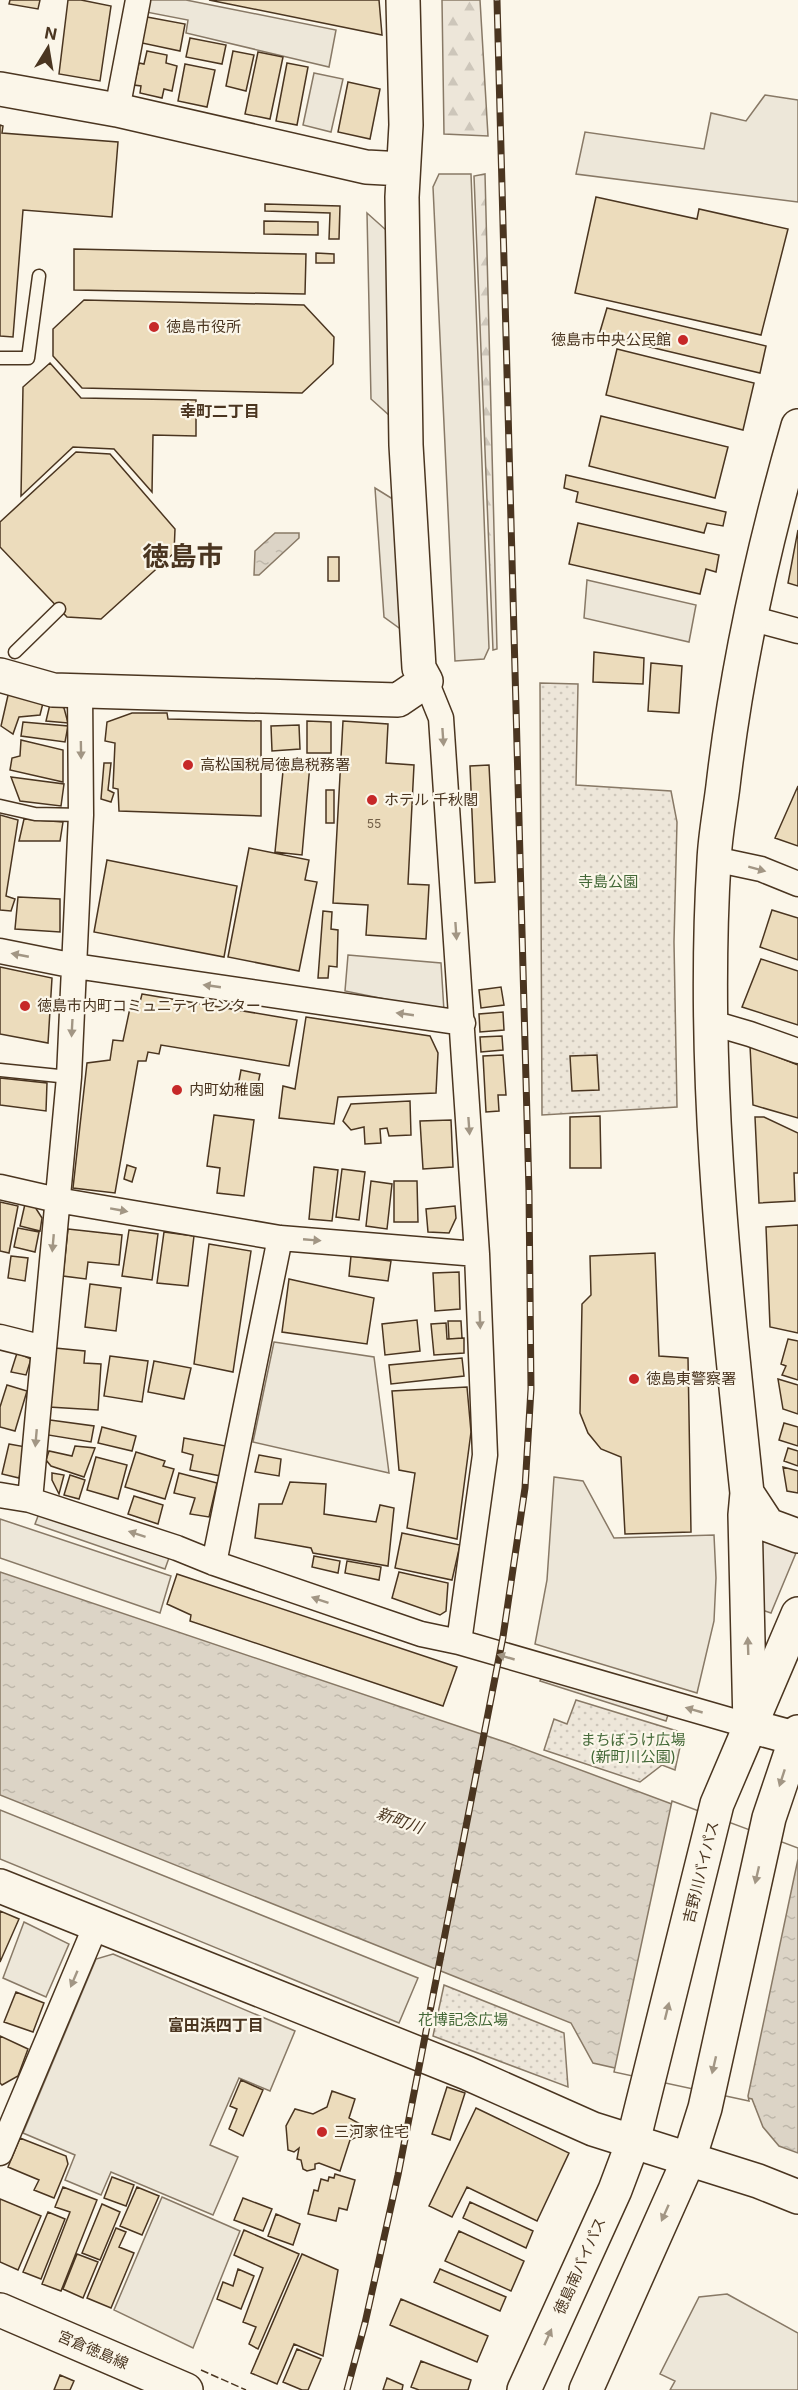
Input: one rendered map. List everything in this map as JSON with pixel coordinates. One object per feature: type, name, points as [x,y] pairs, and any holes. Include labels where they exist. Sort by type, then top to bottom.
[{"type":"main road","points":[[8,663],[39,687],[80,691],[398,700],[426,681],[419,668],[406,445],[403,169],[406,125],[403,0]]},
{"type":"main road","points":[[0,89],[117,110],[366,168],[403,169]]},
{"type":"main road","points":[[586,2390],[689,2159],[705,2108],[769,1818],[797,1736],[750,1725],[745,1515],[747,1493],[718,1197],[709,1022],[714,859],[732,712],[773,513],[798,426]]},
{"type":"main road","points":[[747,1493],[768,1525],[798,1536]]},
{"type":"main road","name":"吉野川バイパス","points":[[633,2142],[717,1804],[798,1614]]},
{"type":"main road","points":[[0,1886],[467,2073],[593,2129],[758,2181],[798,2197]]},
{"type":"main road","name":"徳島南バイパス","points":[[524,2390],[615,2190],[633,2142]]},
{"type":"main road","name":"宮倉徳島線","points":[[0,2310],[186,2390]]},
{"type":"street","points":[[117,110],[138,0]]},
{"type":"street","points":[[750,618],[798,631]]},
{"type":"street","points":[[426,681],[441,717],[477,1254],[485,1455],[459,1642]]},
{"type":"street","points":[[30,1500],[69,1077],[81,815],[80,691]]},
{"type":"street","points":[[714,859],[761,869],[798,884]]},
{"type":"street","points":[[0,951],[75,966],[463,1023]]},
{"type":"street","points":[[709,1022],[798,1051]]},
{"type":"street","points":[[0,1187],[57,1200],[280,1238],[477,1254]]},
{"type":"street","points":[[214,1563],[280,1238]]},
{"type":"street","points":[[0,1337],[44,1348]]},
{"type":"street","points":[[0,1495],[30,1500],[177,1548],[214,1563],[421,1634],[459,1642],[750,1725]]},
{"type":"street","points":[[0,2153],[8,2112],[96,1925]]},
{"type":"lane","points":[[0,358],[28,358],[39,276]]},
{"type":"lane","points":[[8,663],[59,609]]},
{"type":"lane","points":[[0,806],[35,814],[81,815]]},
{"type":"lane","points":[[0,1070],[69,1077]]},
{"type":"green space","points":[[442,0],[480,0],[488,136],[444,134]]},
{"type":"green space","points":[[485,174],[497,649],[493,650],[474,176]]},
{"type":"green space","name":"寺島公園","points":[[540,683],[578,684],[576,785],[671,791],[677,822],[674,942],[677,1107],[542,1115]]},
{"type":"green space","points":[[759,1539],[796,1553],[771,1613],[762,1610]]},
{"type":"green space","name":"まちぼうけ広場 (新町川公園)","points":[[576,1700],[677,1731],[682,1738],[675,1770],[662,1765],[640,1782],[544,1750],[554,1719],[567,1724]]},
{"type":"green space","name":"花博記念広場","points":[[444,1985],[564,2033],[568,2087],[433,2036]]},
{"type":"shaded area","points":[[148,0],[186,0],[336,30],[329,67],[186,33],[188,20],[146,12]]},
{"type":"shaded area","points":[[314,73],[343,79],[331,132],[303,125]]},
{"type":"shaded area","points":[[765,95],[798,100],[798,202],[576,174],[585,132],[704,149],[711,113],[746,121]]},
{"type":"shaded area","points":[[439,174],[471,174],[489,648],[484,659],[455,661],[433,187]]},
{"type":"shaded area","points":[[367,213],[386,230],[390,416],[371,399]]},
{"type":"shaded area","points":[[375,488],[396,501],[406,633],[384,617]]},
{"type":"shaded area","points":[[587,580],[696,605],[689,642],[584,618]]},
{"type":"shaded area","points":[[348,955],[441,963],[444,1011],[345,991]]},
{"type":"shaded area","points":[[274,1342],[374,1357],[389,1473],[253,1442]]},
{"type":"shaded area","points":[[554,1477],[583,1481],[614,1538],[714,1535],[716,1578],[714,1621],[697,1693],[535,1644],[547,1580]]},
{"type":"shaded area","points":[[40,1511],[170,1555],[165,1569],[35,1524]]},
{"type":"shaded area","points":[[0,1519],[171,1576],[160,1613],[0,1558]]},
{"type":"shaded area","points":[[543,1673],[669,1712],[666,1721],[540,1681]]},
{"type":"shaded area","points":[[0,1810],[418,1978],[399,2023],[0,1859]]},
{"type":"shaded area","points":[[24,1922],[69,1944],[46,1997],[3,1978]]},
{"type":"shaded area","points":[[113,1954],[295,2031],[270,2091],[239,2078],[210,2145],[238,2157],[213,2215],[111,2172],[101,2195],[65,2180],[75,2155],[23,2133],[96,1959]]},
{"type":"shaded area","points":[[162,2197],[240,2231],[193,2348],[114,2310]]},
{"type":"shaded area","points":[[727,2294],[798,2333],[798,2390],[670,2390],[675,2381],[660,2374],[699,2297]]},
{"type":"water","points":[[275,533],[299,533],[299,538],[259,575],[254,575],[255,551]]},
{"type":"water","name":"新町川","points":[[0,1572],[508,1743],[798,1851],[798,2153],[779,2146],[763,2127],[752,2099],[593,2063],[571,2023],[0,1795]]},
{"type":"pier","points":[[672,1801],[798,1848],[798,1859],[748,2096],[749,2101],[614,2072]]},
{"type":"building","points":[[10,0],[40,0],[38,9],[9,4]]},
{"type":"building","points":[[68,0],[111,6],[100,81],[59,74]]},
{"type":"building","points":[[209,0],[379,0],[382,35]]},
{"type":"building","points":[[147,17],[185,24],[180,51],[142,43]]},
{"type":"building","points":[[190,38],[226,45],[222,64],[186,57]]},
{"type":"building","points":[[147,51],[167,55],[166,63],[177,66],[172,91],[164,89],[162,98],[140,93],[141,86],[134,85],[139,63],[144,64]]},
{"type":"building","points":[[233,51],[254,55],[246,91],[226,86]]},
{"type":"building","points":[[258,52],[283,57],[270,119],[245,114]]},
{"type":"building","points":[[287,63],[308,67],[297,125],[276,121]]},
{"type":"building","points":[[185,64],[215,70],[207,107],[178,101]]},
{"type":"building","points":[[348,82],[380,89],[370,139],[338,132]]},
{"type":"building","points":[[0,125],[3,126],[2,133],[118,142],[112,217],[23,210],[13,337],[0,336]]},
{"type":"building","points":[[596,197],[697,219],[699,209],[788,229],[761,335],[575,293]]},
{"type":"building","points":[[265,204],[340,206],[339,239],[329,239],[330,213],[265,211]]},
{"type":"building","points":[[264,221],[318,222],[318,235],[264,234]]},
{"type":"building","points":[[74,249],[306,254],[305,294],[74,290]]},
{"type":"building","points":[[316,253],[334,254],[334,263],[316,263]]},
{"type":"building","name":"徳島市役所","points":[[84,300],[304,305],[334,337],[333,364],[302,393],[82,388],[53,356],[53,329]]},
{"type":"building","name":"徳島市中央公民館","points":[[607,308],[766,346],[760,373],[599,335]]},
{"type":"building","points":[[617,349],[754,383],[743,430],[606,395]]},
{"type":"building","points":[[50,363],[81,398],[196,400],[196,436],[153,435],[152,492],[114,449],[73,447],[21,496],[23,387]]},
{"type":"building","points":[[601,416],[728,447],[715,498],[589,466]]},
{"type":"building","points":[[76,452],[110,454],[175,529],[174,553],[101,619],[67,617],[0,547],[0,522]]},
{"type":"building","points":[[566,475],[726,512],[723,526],[707,523],[704,533],[576,502],[578,492],[564,488]]},
{"type":"building","points":[[578,523],[719,555],[716,572],[706,569],[700,594],[569,564]]},
{"type":"building","points":[[798,530],[798,586],[788,583]]},
{"type":"building","points":[[328,557],[339,557],[339,581],[328,581]]},
{"type":"building","points":[[594,652],[644,658],[643,684],[593,682]]},
{"type":"building","points":[[651,663],[682,666],[679,713],[648,711]]},
{"type":"building","points":[[9,691],[44,699],[40,715],[19,717],[13,734],[1,726]]},
{"type":"building","points":[[51,700],[64,708],[68,723],[46,721]]},
{"type":"building","name":"高松国税局徳島税務署","points":[[132,713],[167,713],[168,719],[261,721],[261,816],[119,811],[118,789],[113,788],[115,743],[105,741],[107,722]]},
{"type":"building","points":[[307,721],[331,722],[331,753],[307,753]]},
{"type":"building","points":[[343,721],[388,724],[386,763],[414,765],[408,884],[429,885],[426,939],[366,935],[368,905],[333,903]]},
{"type":"building","points":[[23,722],[68,726],[65,742],[21,736]]},
{"type":"building","points":[[299,725],[300,749],[272,751],[271,726]]},
{"type":"building","points":[[21,740],[63,750],[63,782],[10,770],[12,758],[20,756]]},
{"type":"building","points":[[284,761],[310,764],[302,855],[275,852]]},
{"type":"building","points":[[104,763],[111,763],[108,790],[114,793],[111,802],[101,799]]},
{"type":"building","points":[[489,765],[495,882],[475,883],[470,766]]},
{"type":"building","points":[[11,777],[64,784],[61,806],[20,801]]},
{"type":"building","points":[[798,786],[798,846],[775,838]]},
{"type":"building","points":[[326,790],[334,790],[334,823],[326,823]]},
{"type":"building","points":[[0,815],[18,820],[6,896],[15,899],[11,911],[0,910]]},
{"type":"building","points":[[24,819],[63,822],[60,841],[19,841]]},
{"type":"building","points":[[249,848],[309,860],[305,880],[317,882],[299,971],[228,957]]},
{"type":"building","points":[[107,860],[237,886],[224,957],[94,932]]},
{"type":"building","points":[[18,897],[60,899],[60,932],[15,929]]},
{"type":"building","points":[[772,910],[798,918],[798,960],[760,947]]},
{"type":"building","points":[[323,911],[332,912],[331,929],[338,930],[337,967],[329,966],[328,978],[318,978]]},
{"type":"building","points":[[761,959],[798,971],[798,1025],[742,1007]]},
{"type":"building","name":"徳島市内町コミュニティセンター","points":[[0,967],[52,978],[48,1043],[0,1034]]},
{"type":"building","points":[[501,987],[504,1005],[481,1008],[479,990]]},
{"type":"building","points":[[142,994],[297,1020],[289,1066],[161,1045],[159,1054],[148,1052],[146,1061],[138,1061],[115,1193],[73,1188],[87,1063],[110,1060],[113,1040],[123,1041],[130,1008],[138,1010]]},
{"type":"building","points":[[503,1012],[504,1030],[480,1032],[479,1014]]},
{"type":"building","points":[[306,1017],[430,1036],[438,1053],[436,1093],[338,1097],[334,1124],[279,1118],[283,1086],[295,1089]]},
{"type":"building","points":[[502,1036],[503,1050],[481,1052],[480,1037]]},
{"type":"building","points":[[750,1046],[798,1065],[798,1118],[753,1105]]},
{"type":"building","points":[[503,1055],[506,1095],[498,1095],[499,1111],[486,1112],[483,1056]]},
{"type":"building","points":[[597,1055],[599,1090],[572,1091],[570,1056]]},
{"type":"building","points":[[241,1070],[260,1074],[257,1089],[238,1086]]},
{"type":"building","points":[[0,1078],[47,1083],[46,1111],[0,1105]]},
{"type":"building","points":[[410,1101],[411,1135],[389,1136],[387,1128],[380,1129],[381,1143],[365,1144],[364,1127],[351,1130],[343,1121],[351,1104]]},
{"type":"building","points":[[214,1115],[254,1120],[244,1196],[217,1193],[220,1168],[207,1166]]},
{"type":"building","points":[[600,1116],[601,1168],[570,1168],[570,1117]]},
{"type":"building","points":[[755,1117],[764,1117],[798,1133],[798,1173],[794,1173],[795,1201],[759,1203]]},
{"type":"building","points":[[451,1120],[453,1167],[423,1169],[420,1121]]},
{"type":"building","points":[[127,1165],[136,1168],[132,1182],[124,1179]]},
{"type":"building","points":[[314,1167],[338,1170],[332,1221],[309,1219]]},
{"type":"building","points":[[342,1169],[365,1172],[359,1220],[336,1217]]},
{"type":"building","points":[[371,1181],[392,1184],[387,1229],[366,1226]]},
{"type":"building","points":[[394,1181],[417,1181],[418,1222],[394,1222]]},
{"type":"building","points":[[0,1202],[18,1206],[9,1253],[0,1251]]},
{"type":"building","points":[[25,1204],[35,1207],[42,1218],[40,1231],[20,1226]]},
{"type":"building","points":[[455,1206],[456,1218],[449,1233],[428,1232],[426,1209]]},
{"type":"building","points":[[798,1225],[798,1333],[770,1327],[766,1227]]},
{"type":"building","points":[[18,1228],[39,1232],[35,1252],[14,1247]]},
{"type":"building","points":[[68,1229],[122,1235],[119,1265],[88,1262],[86,1279],[63,1276]]},
{"type":"building","points":[[129,1230],[158,1234],[152,1280],[122,1276]]},
{"type":"building","points":[[164,1232],[194,1236],[188,1286],[157,1283]]},
{"type":"building","points":[[209,1244],[251,1251],[233,1372],[194,1364]]},
{"type":"building","name":"徳島東警察署","points":[[655,1253],[659,1356],[688,1358],[691,1532],[625,1534],[621,1457],[601,1449],[588,1433],[580,1413],[582,1304],[591,1295],[590,1256]]},
{"type":"building","points":[[11,1256],[28,1258],[25,1281],[8,1278]]},
{"type":"building","points":[[351,1256],[391,1261],[388,1281],[349,1276]]},
{"type":"building","points":[[459,1272],[460,1309],[435,1311],[433,1273]]},
{"type":"building","points":[[289,1279],[374,1298],[367,1344],[282,1332]]},
{"type":"building","points":[[90,1284],[121,1288],[116,1331],[85,1327]]},
{"type":"building","points":[[417,1320],[420,1351],[385,1355],[382,1324]]},
{"type":"building","points":[[448,1321],[461,1321],[462,1338],[449,1339]]},
{"type":"building","points":[[446,1323],[447,1339],[464,1338],[464,1353],[434,1355],[431,1324]]},
{"type":"building","points":[[788,1339],[798,1341],[798,1380],[782,1375],[786,1366],[781,1364]]},
{"type":"building","points":[[55,1348],[85,1351],[84,1363],[101,1364],[98,1410],[49,1407]]},
{"type":"building","points":[[17,1353],[31,1359],[26,1375],[11,1372]]},
{"type":"building","points":[[110,1356],[148,1361],[142,1402],[104,1396]]},
{"type":"building","points":[[462,1358],[464,1376],[391,1384],[389,1365]]},
{"type":"building","points":[[154,1361],[191,1368],[184,1399],[148,1392]]},
{"type":"building","points":[[778,1379],[798,1385],[798,1414],[783,1409]]},
{"type":"building","points":[[7,1385],[27,1391],[15,1431],[0,1427],[0,1407]]},
{"type":"building","points":[[467,1387],[471,1432],[457,1539],[407,1528],[415,1473],[399,1470],[392,1391]]},
{"type":"building","points":[[50,1420],[94,1426],[91,1442],[48,1435]]},
{"type":"building","points":[[784,1423],[798,1427],[798,1446],[779,1440]]},
{"type":"building","points":[[102,1427],[136,1436],[132,1451],[98,1443]]},
{"type":"building","points":[[184,1438],[231,1447],[226,1477],[190,1470],[193,1455],[182,1452]]},
{"type":"building","points":[[9,1444],[26,1447],[19,1478],[2,1474]]},
{"type":"building","points":[[75,1446],[95,1448],[84,1477],[51,1466],[46,1460],[49,1451],[72,1456]]},
{"type":"building","points":[[788,1448],[798,1451],[798,1466],[784,1461]]},
{"type":"building","points":[[136,1452],[165,1461],[163,1466],[174,1469],[165,1499],[125,1487]]},
{"type":"building","points":[[259,1455],[281,1459],[279,1476],[255,1472]]},
{"type":"building","points":[[96,1457],[127,1465],[118,1499],[87,1490]]},
{"type":"building","points":[[783,1467],[798,1471],[798,1493],[787,1491]]},
{"type":"building","points":[[52,1473],[64,1475],[59,1494],[52,1480]]},
{"type":"building","points":[[179,1473],[217,1483],[209,1517],[190,1514],[195,1498],[174,1493]]},
{"type":"building","points":[[70,1475],[85,1480],[79,1499],[64,1495]]},
{"type":"building","points":[[290,1482],[326,1484],[324,1514],[376,1522],[380,1505],[394,1508],[388,1566],[313,1553],[311,1548],[255,1538],[259,1504],[282,1504]]},
{"type":"building","points":[[134,1496],[163,1505],[158,1524],[128,1514]]},
{"type":"building","points":[[402,1533],[460,1545],[452,1580],[395,1568]]},
{"type":"building","points":[[314,1556],[340,1561],[338,1573],[312,1567]]},
{"type":"building","points":[[347,1561],[381,1567],[379,1580],[345,1573]]},
{"type":"building","points":[[399,1572],[448,1583],[446,1611],[440,1615],[392,1598]]},
{"type":"building","points":[[177,1574],[457,1667],[443,1706],[190,1621],[191,1615],[167,1604]]},
{"type":"building","points":[[0,1911],[19,1919],[0,1962]]},
{"type":"building","points":[[16,1992],[44,2003],[33,2032],[4,2022]]},
{"type":"building","points":[[0,2036],[28,2049],[18,2076],[2,2085],[0,2083]]},
{"type":"building","points":[[241,2080],[263,2090],[243,2136],[229,2129],[237,2109],[230,2106]]},
{"type":"building","points":[[447,2087],[465,2093],[450,2140],[432,2134]]},
{"type":"building","name":"三河家住宅","points":[[332,2091],[355,2099],[349,2118],[360,2124],[360,2132],[357,2137],[350,2140],[340,2171],[319,2163],[315,2164],[315,2169],[307,2171],[303,2169],[301,2160],[297,2159],[299,2148],[294,2152],[288,2150],[286,2126],[295,2109],[313,2114],[327,2107]]},
{"type":"building","points":[[476,2108],[569,2153],[537,2221],[467,2187],[452,2217],[429,2206]]},
{"type":"building","points":[[20,2138],[66,2156],[68,2164],[54,2198],[34,2190],[39,2180],[8,2167]]},
{"type":"building","points":[[335,2174],[355,2180],[347,2210],[339,2208],[336,2221],[308,2214],[314,2190],[318,2191],[321,2179],[328,2181],[329,2177],[334,2178]]},
{"type":"building","points":[[112,2177],[134,2185],[126,2206],[104,2198]]},
{"type":"building","points":[[63,2187],[97,2200],[61,2291],[42,2284],[70,2212],[55,2207]]},
{"type":"building","points":[[137,2187],[159,2196],[142,2235],[120,2226]]},
{"type":"building","points":[[243,2198],[272,2209],[263,2231],[234,2220]]},
{"type":"building","points":[[0,2199],[41,2216],[18,2270],[0,2262]]},
{"type":"building","points":[[470,2202],[533,2231],[526,2248],[463,2218]]},
{"type":"building","points":[[102,2204],[120,2212],[100,2260],[82,2253]]},
{"type":"building","points":[[48,2212],[65,2219],[41,2279],[23,2272]]},
{"type":"building","points":[[276,2214],[300,2224],[293,2245],[268,2236]]},
{"type":"building","points":[[116,2228],[126,2232],[119,2247],[134,2253],[111,2308],[87,2298]]},
{"type":"building","points":[[244,2230],[299,2254],[258,2349],[249,2344],[256,2327],[243,2322],[263,2268],[234,2255]]},
{"type":"building","points":[[459,2231],[524,2261],[511,2291],[445,2261]]},
{"type":"building","points":[[77,2254],[98,2262],[83,2298],[63,2289]]},
{"type":"building","points":[[302,2254],[338,2270],[323,2356],[294,2344],[277,2384],[251,2373]]},
{"type":"building","points":[[238,2269],[254,2276],[241,2309],[217,2299],[223,2282],[233,2286]]},
{"type":"building","points":[[440,2269],[506,2297],[500,2311],[434,2282]]},
{"type":"building","points":[[401,2299],[488,2336],[477,2362],[390,2325]]},
{"type":"building","points":[[297,2349],[321,2359],[308,2390],[302,2390],[283,2382]]},
{"type":"building","points":[[421,2361],[471,2380],[468,2390],[419,2390],[411,2387]]},
{"type":"building","points":[[60,2375],[74,2381],[70,2390],[54,2390]]},
{"type":"building","points":[[387,2378],[403,2385],[402,2390],[383,2390]]},
{"type":"railway","points":[[347,2390],[365,2323],[398,2175],[503,1637],[525,1488],[531,1389],[529,1192],[497,0]]},
{"type":"fence","points":[[201,2370],[246,2390]]},
{"type":"place","name":"徳島市役所","points":[[154,327]]},
{"type":"place","name":"徳島市中央公民館","points":[[683,340]]},
{"type":"place","name":"高松国税局徳島税務署","points":[[188,765]]},
{"type":"place","name":"ホテル 千秋閣","points":[[372,800]]},
{"type":"place","name":"徳島市内町コミュニティセンター","points":[[25,1006]]},
{"type":"place","name":"内町幼稚園","points":[[177,1090]]},
{"type":"place","name":"徳島東警察署","points":[[634,1379]]},
{"type":"place","name":"三河家住宅","points":[[322,2132]]},
{"type":"district","name":"幸町二丁目","points":[[220,411]]},
{"type":"district","name":"徳島市","points":[[183,557]]},
{"type":"district","name":"富田浜四丁目","points":[[216,2025]]}]
